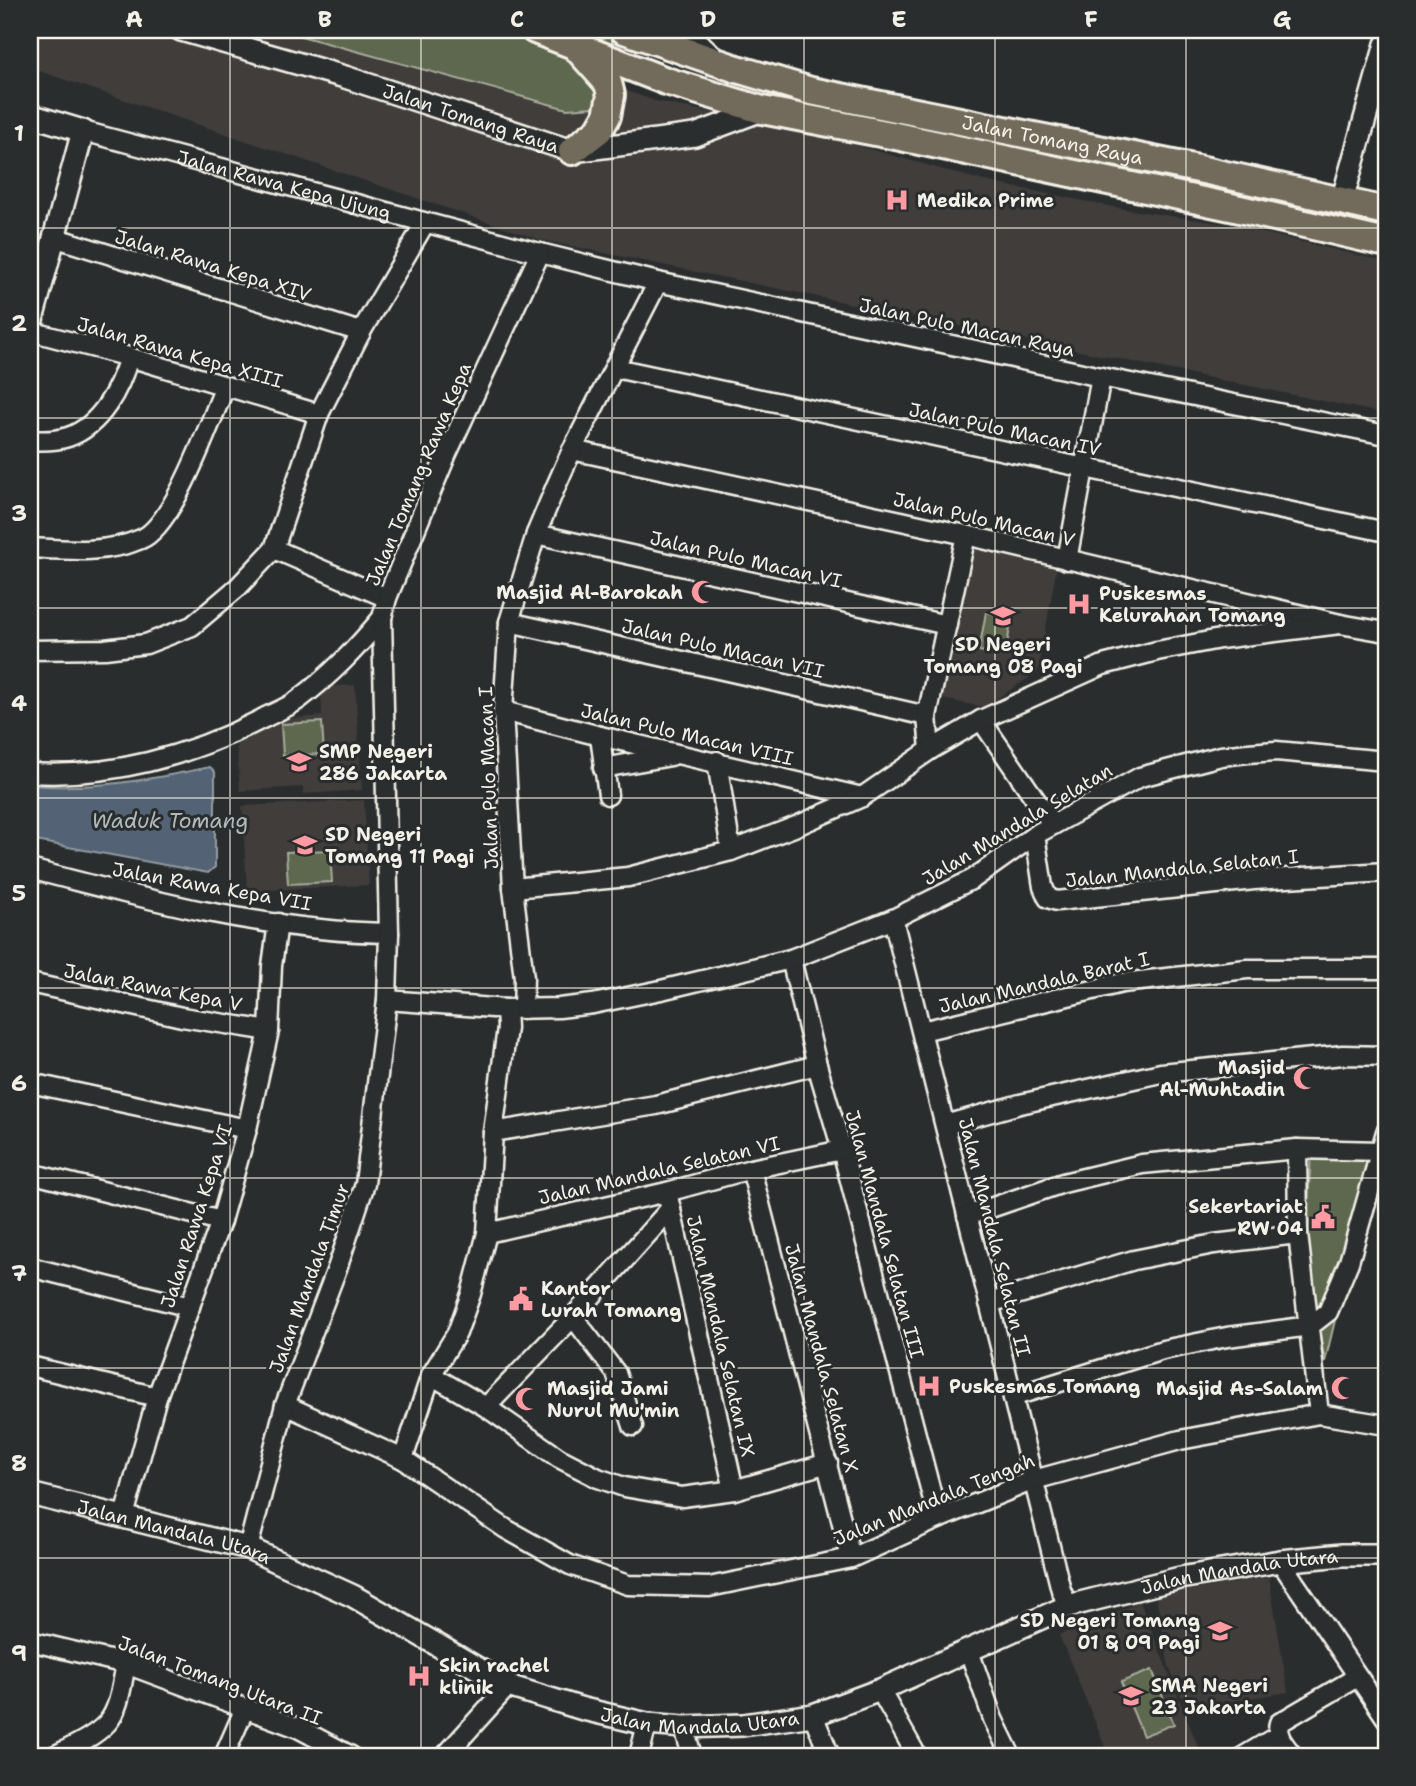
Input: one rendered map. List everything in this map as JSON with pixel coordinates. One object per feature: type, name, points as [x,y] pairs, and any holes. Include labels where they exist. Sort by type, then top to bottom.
[{"type":"main road","name":"Jalan Tomang Raya","points":[[535,30],[666,81],[762,110],[918,140],[1386,243]]},
{"type":"main road","name":"Jalan Tomang Raya","points":[[624,30],[811,91],[1197,169],[1386,211]]},
{"type":"main road","points":[[572,150],[599,130],[607,116],[611,95],[608,83],[573,44]]},
{"type":"street","name":"Jalan Tomang Raya","points":[[181,30],[356,80],[572,150],[695,135],[762,110]]},
{"type":"street","name":"Jalan Tomang Raya","points":[[685,30],[719,63]]},
{"type":"street","points":[[1342,201],[1386,44]]},
{"type":"street","name":"Jalan Rawa Kepa Ujung","points":[[30,115],[540,253]]},
{"type":"street","points":[[30,329],[83,131]]},
{"type":"street","points":[[30,650],[105,649],[146,644],[192,626],[238,587],[274,549],[319,414],[361,332],[425,223]]},
{"type":"street","name":"Jalan Rawa Kepa XIV","points":[[53,237],[361,332]]},
{"type":"street","name":"Jalan Pulo Macan Raya","points":[[540,253],[658,282],[1386,435]]},
{"type":"street","name":"Jalan Tomang Rawa Kepa","points":[[389,933],[382,618],[387,598],[446,456],[540,253]]},
{"type":"street","name":"Jalan Pulo Macan I","points":[[404,1459],[430,1375],[457,1333],[471,1294],[487,1233],[494,1132],[507,1028],[524,978],[513,888],[503,711],[509,622],[536,534],[572,450],[658,282]]},
{"type":"street","name":"Jalan Rawa Kepa XIII","points":[[30,329],[319,414]]},
{"type":"street","points":[[30,440],[65,438],[92,422],[103,411],[121,383],[129,357]]},
{"type":"street","name":"Jalan Pulo Macan IV","points":[[615,368],[1386,532]]},
{"type":"street","points":[[1067,559],[1101,377]]},
{"type":"street","points":[[30,548],[108,548],[144,539],[181,493],[225,387]]},
{"type":"street","name":"Jalan Pulo Macan V","points":[[572,450],[966,535],[1340,624],[1386,632]]},
{"type":"street","name":"Jalan Pulo Macan VI","points":[[536,534],[947,625]]},
{"type":"street","points":[[930,750],[927,716],[966,535]]},
{"type":"street","points":[[274,549],[387,598]]},
{"type":"street","points":[[30,773],[60,775],[151,762],[226,737],[295,702],[346,660],[382,618]]},
{"type":"street","name":"Jalan Pulo Macan VII","points":[[509,622],[927,716]]},
{"type":"street","points":[[513,888],[628,877],[731,851],[862,797],[930,750],[981,720],[1103,665],[1220,639],[1340,624]]},
{"type":"street","name":"Jalan Pulo Macan VIII","points":[[503,711],[862,797]]},
{"type":"street","points":[[981,720],[1053,825]]},
{"type":"street","points":[[600,736],[608,795]]},
{"type":"street","name":"Jalan Mandala Selatan","points":[[387,1000],[514,1009],[593,1004],[791,959],[893,919],[973,879],[1035,835],[1140,777],[1221,755],[1276,751],[1386,761]]},
{"type":"street","points":[[603,768],[681,754]]},
{"type":"street","points":[[717,761],[731,851]]},
{"type":"street","name":"Jalan Mandala Selatan I","points":[[1035,835],[1043,887],[1048,898],[1057,901],[1254,880],[1386,872]]},
{"type":"street","name":"Jalan Rawa Kepa VII","points":[[30,869],[146,899],[278,923],[389,933]]},
{"type":"street","name":"Jalan Mandala Selatan II","points":[[893,919],[1061,1590],[1068,1606]]},
{"type":"street","name":"Jalan Rawa Kepa VI","points":[[124,1516],[157,1397],[221,1221],[247,1129],[269,1031],[272,966],[278,923]]},
{"type":"street","name":"Jalan Mandala Timur","points":[[248,1548],[285,1405],[338,1266],[365,1184],[387,1000],[389,933]]},
{"type":"street","name":"Jalan Mandala Selatan III","points":[[791,959],[938,1519]]},
{"type":"street","name":"Jalan Mandala Barat I","points":[[922,1031],[1122,983],[1161,977],[1247,969],[1386,969]]},
{"type":"street","name":"Jalan Rawa Kepa V","points":[[30,983],[182,1017],[269,1031]]},
{"type":"street","points":[[945,1125],[1020,1104],[1161,1073],[1343,1055],[1386,1056]]},
{"type":"street","points":[[494,1132],[656,1105],[817,1065]]},
{"type":"street","points":[[30,1083],[247,1129]]},
{"type":"street","points":[[1014,1396],[1163,1350],[1227,1337],[1310,1326],[1322,1319],[1332,1306],[1353,1250],[1386,1132]]},
{"type":"street","points":[[967,1216],[1063,1183],[1142,1164],[1297,1149],[1381,1150]]},
{"type":"street","points":[[1297,1149],[1298,1234],[1319,1414]]},
{"type":"street","name":"Jalan Mandala Selatan VI","points":[[487,1233],[669,1200],[751,1169],[842,1150]]},
{"type":"street","name":"Jalan Mandala Selatan X","points":[[751,1169],[851,1558]]},
{"type":"street","points":[[30,1172],[221,1221]]},
{"type":"street","points":[[486,1407],[573,1317],[669,1200]]},
{"type":"street","name":"Jalan Mandala Selatan IX","points":[[669,1200],[734,1490]]},
{"type":"street","points":[[989,1303],[1134,1260],[1214,1244],[1298,1234]]},
{"type":"street","points":[[30,1267],[190,1307]]},
{"type":"street","points":[[573,1317],[616,1373],[634,1426]]},
{"type":"street","points":[[30,1366],[157,1397]]},
{"type":"street","points":[[430,1375],[486,1407],[559,1458],[598,1478],[624,1487],[682,1497],[734,1490],[828,1463]]},
{"type":"street","name":"Jalan Mandala Tengah","points":[[285,1405],[404,1459],[506,1529],[570,1565],[628,1585],[709,1587],[851,1558],[1034,1480],[1180,1440],[1319,1414],[1386,1424]]},
{"type":"street","name":"Jalan Mandala Utara","points":[[30,1494],[248,1548],[354,1596],[508,1686],[583,1709],[647,1724],[684,1727],[743,1726],[813,1715],[880,1690],[1068,1606],[1180,1578],[1280,1561],[1342,1555],[1386,1555]]},
{"type":"street","points":[[1280,1561],[1386,1718]]},
{"type":"street","name":"Jalan Tomang Utara II","points":[[30,1641],[126,1664],[298,1728],[351,1756]]},
{"type":"street","points":[[969,1651],[993,1719],[1011,1756]]},
{"type":"street","points":[[54,1756],[93,1734],[108,1722],[116,1706],[126,1664]]},
{"type":"street","points":[[1293,1756],[1279,1735],[1279,1723],[1357,1678]]},
{"type":"street","points":[[445,1756],[508,1686]]},
{"type":"street","points":[[880,1690],[917,1756]]},
{"type":"street","points":[[224,1756],[245,1708]]},
{"type":"street","points":[[813,1715],[830,1756]]},
{"type":"street","points":[[639,1756],[647,1724]]},
{"type":"street","points":[[684,1727],[692,1756]]},
{"type":"street","points":[[1244,1756],[1279,1735]]},
{"type":"shaded area","points":[[30,30],[458,30],[655,101],[813,133],[984,181],[1124,209],[1232,225],[1386,262],[1386,414],[541,240],[30,68]]},
{"type":"shaded area","name":"SD Negeri Tomang 08 Pagi","points":[[970,543],[1058,560],[1038,672],[984,707],[942,699]]},
{"type":"shaded area","name":"SMP Negeri 286 Jakarta","points":[[355,685],[362,790],[304,794],[303,787],[240,791],[236,736],[278,719],[322,716],[321,687]]},
{"type":"shaded area","name":"SD Negeri Tomang 11 Pagi","points":[[364,800],[369,885],[247,891],[242,806]]},
{"type":"shaded area","name":"SD Negeri Tomang 01 & 09 Pagi","points":[[1269,1577],[1288,1692],[1186,1709],[1169,1667],[1156,1596]]},
{"type":"shaded area","name":"SMA Negeri 23 Jakarta","points":[[1140,1602],[1202,1756],[1109,1756],[1059,1635]]},
{"type":"green space","points":[[279,30],[614,30],[607,106],[567,109]]},
{"type":"green space","points":[[986,612],[1012,617],[1005,656],[979,651]]},
{"type":"green space","points":[[322,722],[324,754],[283,756],[281,724]]},
{"type":"green space","points":[[330,850],[332,882],[288,884],[286,852]]},
{"type":"green space","points":[[1311,1152],[1373,1162],[1325,1362],[1315,1309],[1307,1224]]},
{"type":"green space","points":[[1152,1670],[1174,1724],[1143,1736],[1121,1682]]},
{"type":"water","name":"Waduk Tomang","points":[[210,767],[215,772],[215,867],[208,873],[30,840],[30,785],[120,783]]},
{"type":"place","name":"Medika Prime","points":[[897,200]]},
{"type":"place","name":"Masjid Al-Barokah","points":[[703,592]]},
{"type":"place","name":"Puskesmas Kelurahan Tomang","points":[[1079,604]]},
{"type":"place","name":"SD Negeri Tomang 08 Pagi","points":[[1003,616]]},
{"type":"place","name":"SMP Negeri 286 Jakarta","points":[[299,762]]},
{"type":"place","name":"SD Negeri Tomang 11 Pagi","points":[[305,845]]},
{"type":"place","name":"Masjid Al-Muhtadin","points":[[1305,1078]]},
{"type":"place","name":"Sekertariat RW 04","points":[[1323,1217]]},
{"type":"place","name":"Kantor Lurah Tomang","points":[[521,1299]]},
{"type":"place","name":"Puskesmas Tomang","points":[[929,1386]]},
{"type":"place","name":"Masjid As-Salam","points":[[1343,1388]]},
{"type":"place","name":"Masjid Jami Nurul Mu'min","points":[[527,1399]]},
{"type":"place","name":"SD Negeri Tomang 01 & 09 Pagi","points":[[1220,1631]]},
{"type":"place","name":"Skin rachel klinik","points":[[419,1676]]},
{"type":"place","name":"SMA Negeri 23 Jakarta","points":[[1131,1696]]}]
